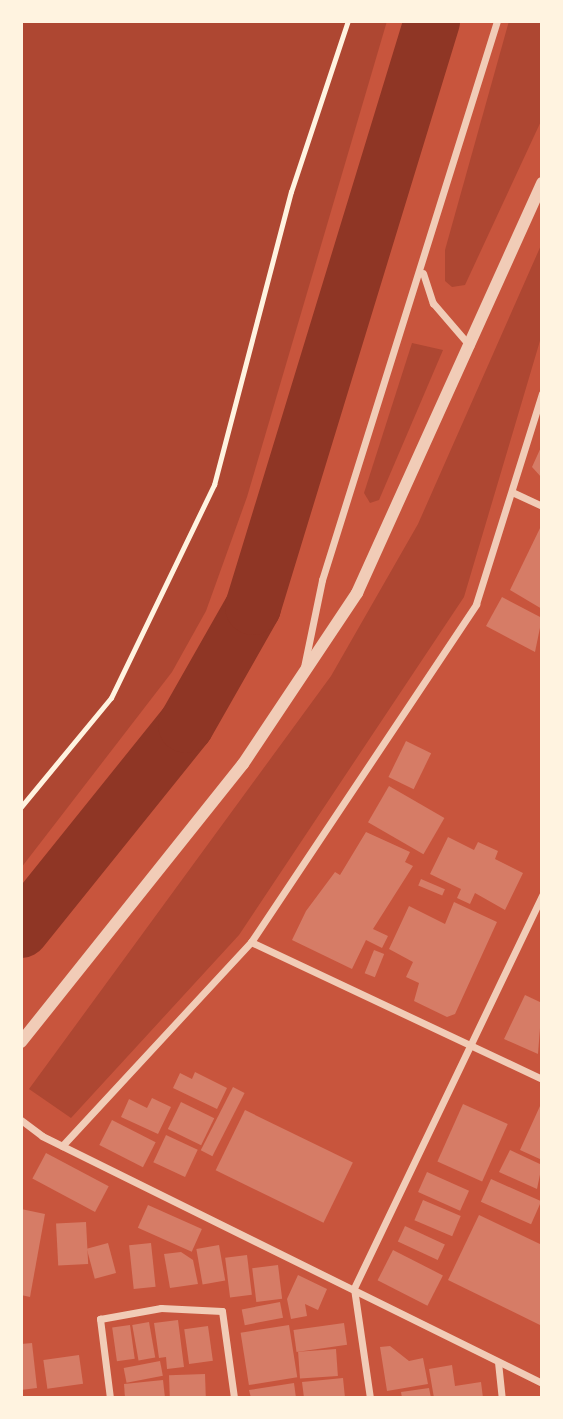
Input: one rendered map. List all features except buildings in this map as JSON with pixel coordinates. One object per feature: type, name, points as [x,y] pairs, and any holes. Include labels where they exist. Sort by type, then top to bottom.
[{"type":"street","points":[[303,671],[322,580],[423,265],[497,21]]},
{"type":"street","points":[[21,1042],[228,784],[357,593],[542,183]]},
{"type":"street","points":[[423,265],[427,291],[470,346]]},
{"type":"street","points":[[62,1146],[251,942],[476,604],[542,393]]},
{"type":"street","points":[[512,492],[542,506]]},
{"type":"street","points":[[370,1398],[354,1288],[542,895]]},
{"type":"street","points":[[251,942],[542,1079]]},
{"type":"street","points":[[21,1120],[62,1146],[542,1383]]},
{"type":"street","points":[[110,1398],[100,1319],[161,1308],[222,1311],[234,1398]]},
{"type":"street","points":[[498,1362],[502,1398]]},
{"type":"path","points":[[21,807],[111,698],[214,485],[291,192],[348,21]]},
{"type":"shaded area","points":[[21,21],[387,21],[247,497],[206,611],[172,672],[21,868]]},
{"type":"shaded area","points":[[509,21],[542,21],[542,119],[465,285],[452,287],[445,281],[445,250]]},
{"type":"shaded area","points":[[542,243],[542,334],[464,597],[239,935],[71,1118],[29,1089],[331,676],[418,524]]},
{"type":"shaded area","points":[[412,343],[443,350],[379,500],[370,503],[364,493]]},
{"type":"waterway","points":[[21,930],[186,725],[253,607],[432,21]]}]
